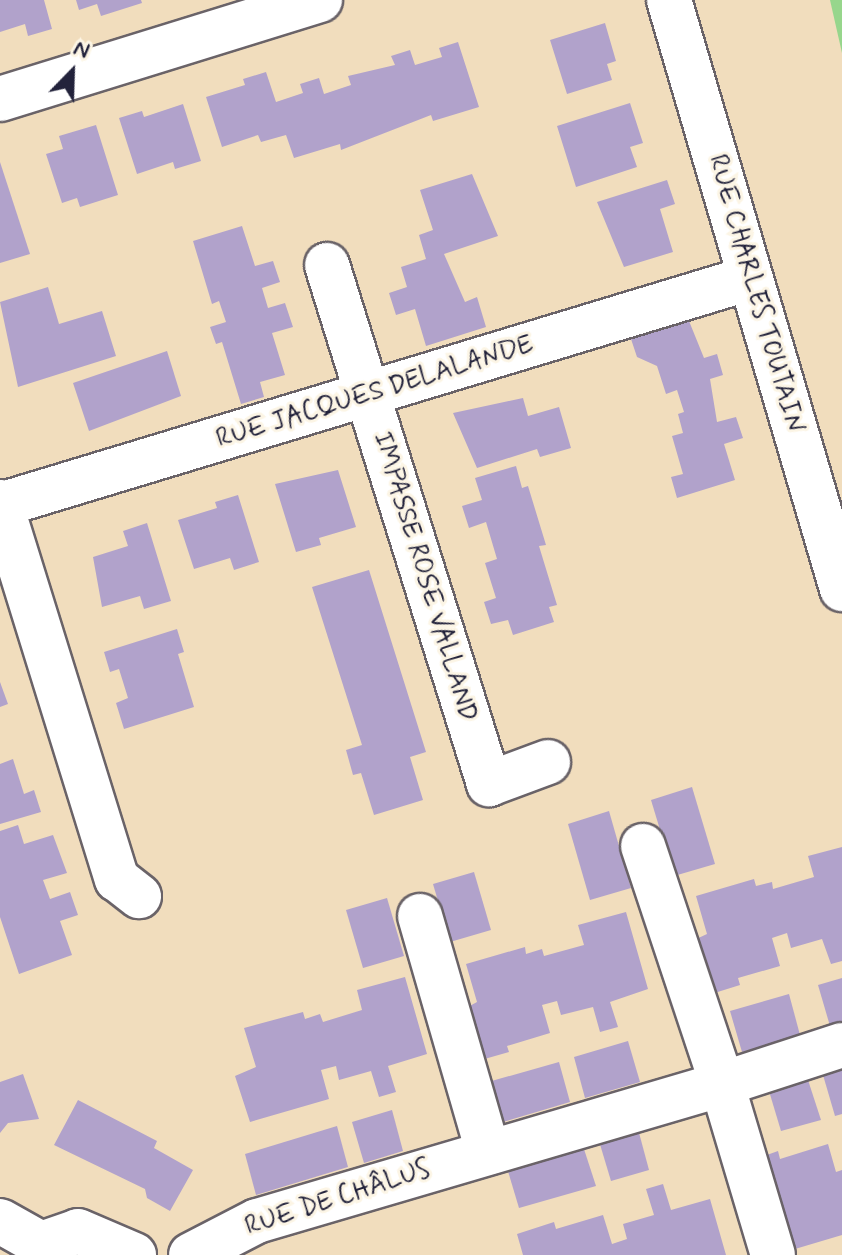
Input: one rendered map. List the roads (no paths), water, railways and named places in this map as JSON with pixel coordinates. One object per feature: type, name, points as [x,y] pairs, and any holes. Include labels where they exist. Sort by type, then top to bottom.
[{"type":"street","points":[[0,99],[320,0]]},
{"type":"street","name":"RUE CHARLES TOUTAIN","points":[[669,0],[842,589]]},
{"type":"street","name":"IMPASSE ROSE VALLAND","points":[[327,265],[489,784],[548,762]]},
{"type":"street","name":"RUE JACQUES DELALANDE","points":[[0,504],[750,278]]},
{"type":"street","points":[[0,504],[117,879],[139,896]]},
{"type":"street","points":[[643,846],[722,1084],[773,1255]]},
{"type":"street","points":[[420,916],[488,1152]]},
{"type":"street","name":"RUE DE CHÂLUS","points":[[191,1255],[257,1221],[722,1084],[842,1045]]},
{"type":"street","points":[[0,1221],[40,1250],[78,1231],[134,1255]]}]
